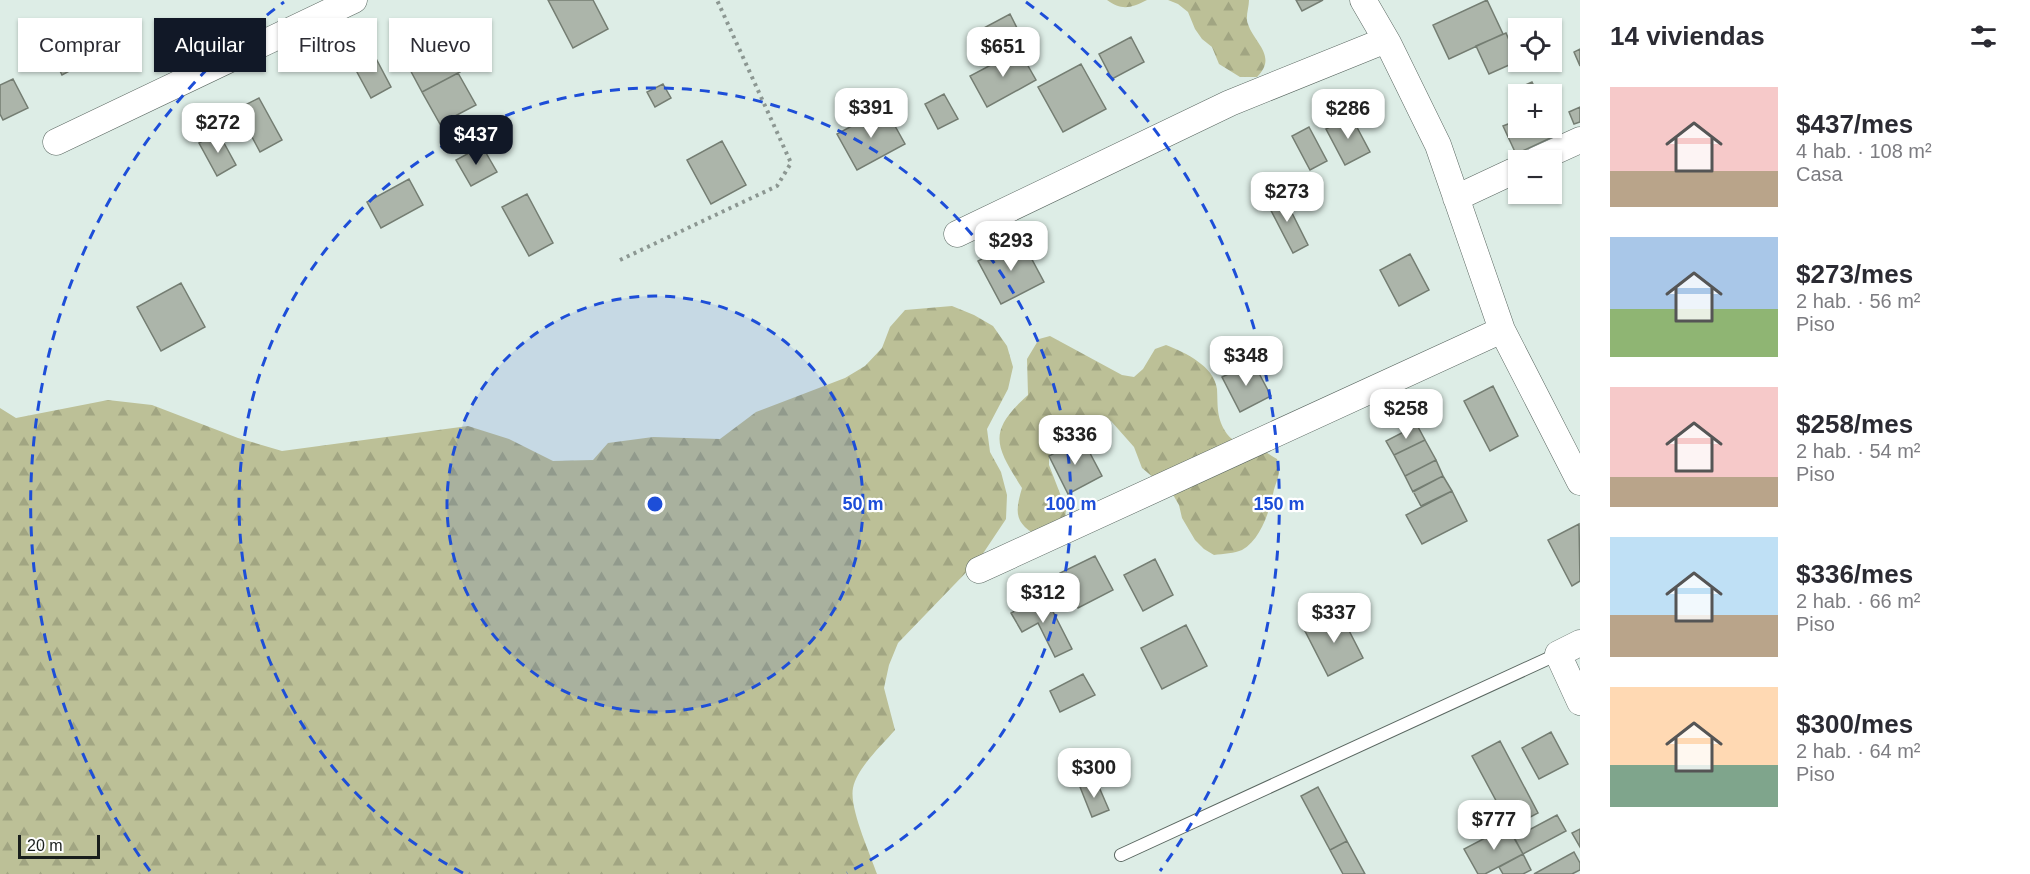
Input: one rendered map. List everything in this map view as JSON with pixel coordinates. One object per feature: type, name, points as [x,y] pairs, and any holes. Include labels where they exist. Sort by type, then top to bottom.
[{"type":"street","points":[[56,142],[354,0]]},
{"type":"street","points":[[1363,0],[1386,40],[1438,145],[1502,330],[1580,482]]},
{"type":"street","points":[[957,234],[1230,103],[1386,40]]},
{"type":"street","points":[[1558,150],[1580,140]]},
{"type":"street","points":[[1456,198],[1508,174]]},
{"type":"street","points":[[979,570],[1502,330]]},
{"type":"street","points":[[1569,649],[1580,702]]},
{"type":"lane","points":[[1121,855],[1569,649]]},
{"type":"path","points":[[620,260],[777,186],[790,163],[717,0]]},
{"type":"green space","points":[[1107,0],[1147,0],[1136,5],[1122,7]]},
{"type":"green space","points":[[1168,0],[1249,0],[1247,21],[1265,56],[1263,69],[1257,77],[1240,77],[1219,64],[1212,47],[1195,29],[1188,12]]},
{"type":"green space","points":[[952,306],[993,326],[1007,346],[1013,367],[1008,389],[987,429],[990,452],[1001,472],[1007,495],[1006,519],[980,558],[898,643],[889,665],[884,688],[895,730],[859,773],[853,788],[857,818],[877,874],[0,874],[0,408],[16,418],[108,400],[152,405],[238,438],[282,451],[468,426],[509,439],[553,461],[593,460],[608,443],[653,437],[720,439],[756,412],[845,378],[865,366],[882,348],[890,327],[905,310]]},
{"type":"green space","points":[[1050,336],[1122,375],[1134,377],[1143,369],[1155,349],[1166,345],[1190,356],[1205,367],[1215,381],[1219,417],[1227,434],[1233,440],[1256,447],[1277,459],[1279,474],[1269,509],[1259,533],[1248,546],[1239,551],[1214,555],[1204,549],[1195,540],[1182,518],[1179,505],[1172,493],[1142,468],[1134,447],[1111,421],[1099,419],[1075,422],[1065,427],[1049,456],[1049,465],[1066,509],[1065,520],[1038,536],[1024,526],[1018,516],[1022,488],[1001,449],[1001,429],[1006,419],[1028,395],[1027,359],[1039,339]]},
{"type":"building","points":[[548,0],[593,0],[608,29],[573,48]]},
{"type":"building","points":[[1296,0],[1323,0],[1302,11]]},
{"type":"building","points":[[1487,0],[1503,34],[1449,59],[1433,25]]},
{"type":"building","points":[[1010,14],[1019,32],[990,48],[980,30]]},
{"type":"building","points":[[1506,33],[1508,65],[1489,74],[1476,46]]},
{"type":"building","points":[[1131,37],[1144,62],[1112,79],[1099,54]]},
{"type":"building","points":[[1580,49],[1580,66],[1574,52]]},
{"type":"building","points":[[1019,50],[1036,80],[987,107],[970,76]]},
{"type":"building","points":[[377,60],[391,87],[371,98],[357,72],[377,72]]},
{"type":"building","points":[[1081,64],[1106,109],[1063,132],[1038,87]]},
{"type":"building","points":[[411,72],[460,72],[422,92]]},
{"type":"building","points":[[458,73],[476,105],[440,124],[422,92]]},
{"type":"building","points":[[13,79],[28,108],[3,120],[0,114],[0,85]]},
{"type":"building","points":[[663,84],[671,98],[655,107],[647,92]]},
{"type":"building","points":[[944,94],[958,119],[938,129],[925,104]]},
{"type":"building","points":[[259,98],[282,140],[260,152],[237,109]]},
{"type":"building","points":[[1580,107],[1580,122],[1574,124],[1569,112]]},
{"type":"building","points":[[885,108],[905,144],[857,170],[837,134]]},
{"type":"building","points":[[1351,116],[1370,152],[1345,165],[1326,129]]},
{"type":"building","points":[[1508,124],[1508,137],[1503,126]]},
{"type":"building","points":[[1309,127],[1327,161],[1310,170],[1292,136]]},
{"type":"building","points":[[218,132],[236,165],[217,176],[199,143]]},
{"type":"building","points":[[1509,138],[1551,138],[1525,150],[1514,150]]},
{"type":"building","points":[[722,141],[746,185],[711,204],[687,160]]},
{"type":"building","points":[[482,146],[497,172],[471,186],[456,160]]},
{"type":"building","points":[[409,179],[423,205],[381,228],[367,202]]},
{"type":"building","points":[[1282,193],[1308,245],[1293,253],[1266,201]]},
{"type":"building","points":[[527,194],[553,243],[529,256],[502,207]]},
{"type":"building","points":[[1021,239],[1044,282],[1001,304],[978,261]]},
{"type":"building","points":[[1410,254],[1429,290],[1399,306],[1380,270]]},
{"type":"building","points":[[181,283],[205,327],[161,351],[137,307]]},
{"type":"building","points":[[1253,362],[1271,396],[1240,412],[1222,377]]},
{"type":"building","points":[[1493,386],[1518,436],[1490,451],[1464,401]]},
{"type":"building","points":[[1417,425],[1425,440],[1394,455],[1386,441]]},
{"type":"building","points":[[1082,438],[1102,476],[1068,494],[1049,456]]},
{"type":"building","points":[[1425,440],[1436,460],[1405,476],[1394,455]]},
{"type":"building","points":[[1436,460],[1443,476],[1413,492],[1405,476]]},
{"type":"building","points":[[1443,476],[1452,491],[1421,506],[1413,491]]},
{"type":"building","points":[[1452,491],[1467,521],[1422,544],[1406,515]]},
{"type":"building","points":[[1579,524],[1580,581],[1572,586],[1548,540]]},
{"type":"building","points":[[1095,556],[1113,590],[1078,608],[1060,573]]},
{"type":"building","points":[[1155,559],[1173,595],[1143,611],[1124,575]]},
{"type":"building","points":[[1045,596],[1072,649],[1055,657],[1038,623],[1022,632],[1011,613]]},
{"type":"building","points":[[1340,613],[1363,658],[1328,676],[1305,631]]},
{"type":"building","points":[[1186,625],[1207,666],[1162,689],[1141,648]]},
{"type":"building","points":[[1083,674],[1095,695],[1060,712],[1050,691]]},
{"type":"building","points":[[1551,732],[1568,764],[1539,779],[1522,748]]},
{"type":"building","points":[[1500,741],[1538,813],[1521,822],[1517,815],[1507,821],[1472,756]]},
{"type":"building","points":[[1096,780],[1109,810],[1092,817],[1080,787]]},
{"type":"building","points":[[1318,787],[1347,841],[1330,850],[1301,796]]},
{"type":"building","points":[[1517,815],[1526,832],[1514,838],[1506,822]]},
{"type":"building","points":[[1557,815],[1566,831],[1523,854],[1514,838]]},
{"type":"building","points":[[1508,826],[1523,854],[1485,874],[1478,874],[1464,849]]},
{"type":"building","points":[[1580,829],[1580,847],[1572,833]]},
{"type":"building","points":[[1347,841],[1365,874],[1343,874],[1330,850]]},
{"type":"building","points":[[1574,852],[1580,863],[1580,870],[1572,874],[1534,874]]},
{"type":"building","points":[[1523,854],[1531,870],[1523,874],[1503,874],[1499,867]]}]
